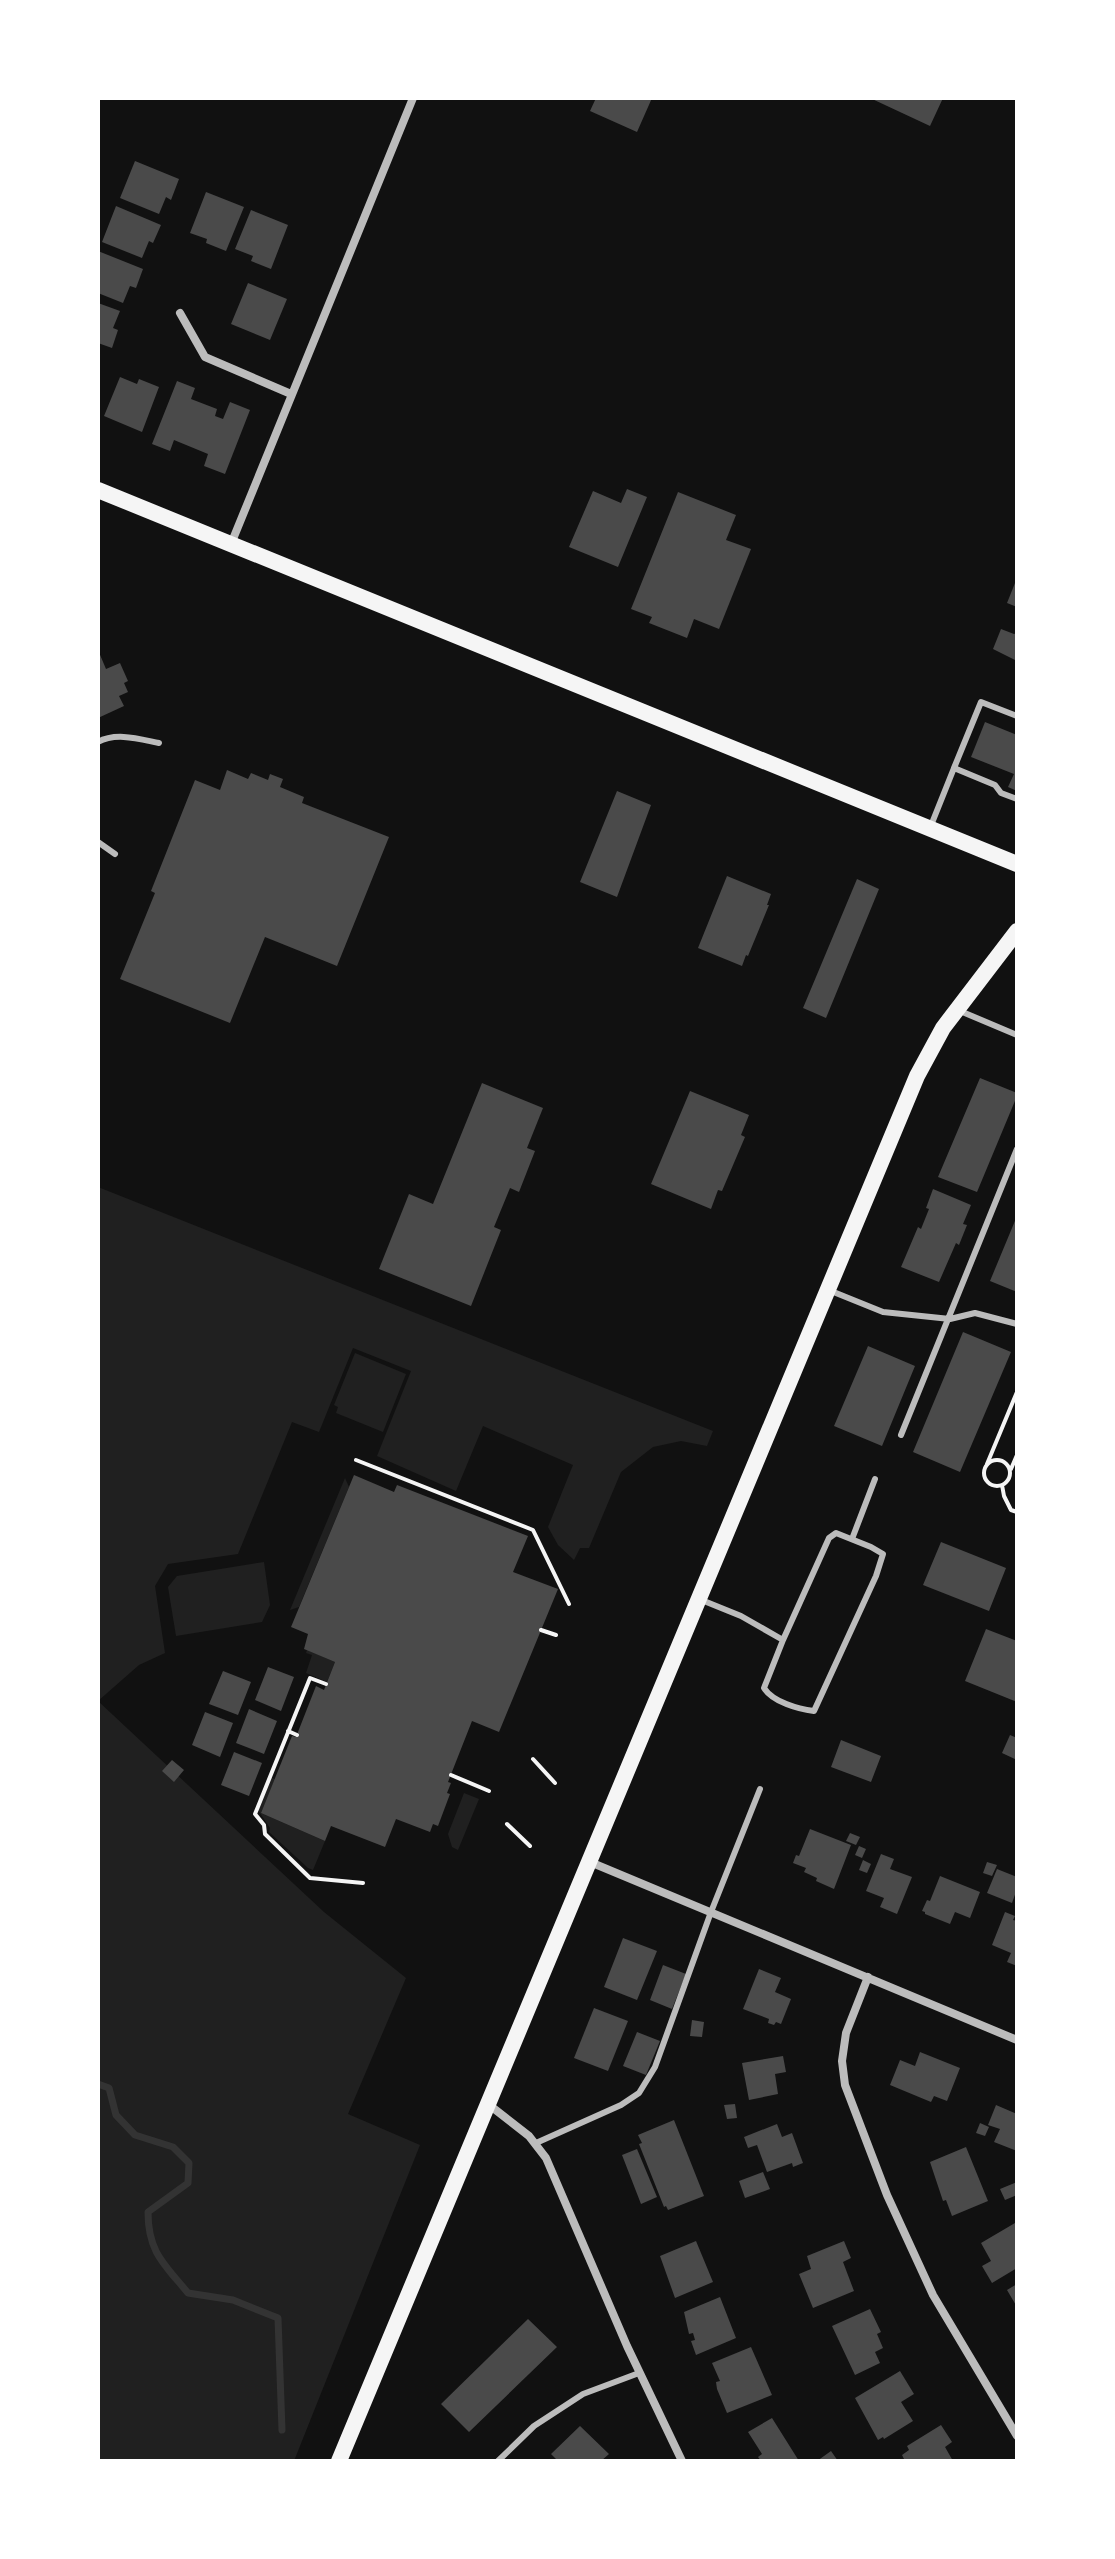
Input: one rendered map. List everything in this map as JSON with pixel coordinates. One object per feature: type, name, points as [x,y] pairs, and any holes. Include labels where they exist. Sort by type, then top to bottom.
[{"type":"main road","points":[[98,490],[1017,864]]},
{"type":"main road","points":[[339,2461],[926,1056],[957,1009],[1017,931]]},
{"type":"street","points":[[231,544],[413,98]]},
{"type":"street","points":[[180,313],[205,357],[291,394]]},
{"type":"street","points":[[590,1862],[1017,2040]]},
{"type":"street","points":[[868,1977],[846,2033],[843,2049],[843,2074],[852,2104],[887,2195],[928,2285],[1017,2436]]},
{"type":"street","points":[[488,2104],[536,2143],[550,2165],[639,2373],[682,2461]]},
{"type":"lane","points":[[930,829],[981,702],[1017,716]]},
{"type":"lane","points":[[98,742],[101,739],[127,737],[159,743]]},
{"type":"lane","points":[[954,768],[995,785],[1001,793],[1017,799]]},
{"type":"lane","points":[[98,842],[115,854]]},
{"type":"lane","points":[[957,1009],[1017,1035]]},
{"type":"lane","points":[[901,1435],[1017,1149]]},
{"type":"lane","points":[[827,1290],[883,1312],[950,1319],[975,1313],[1017,1324]]},
{"type":"lane","points":[[852,1539],[875,1479]]},
{"type":"lane","points":[[836,1533],[883,1554],[876,1576],[814,1711],[769,1696],[764,1688],[783,1640],[829,1538],[836,1533]]},
{"type":"lane","points":[[699,1599],[741,1616],[783,1640]]},
{"type":"lane","points":[[536,2143],[621,2105],[639,2093],[655,2067],[760,1789]]},
{"type":"lane","points":[[498,2461],[534,2426],[583,2394],[639,2373]]},
{"type":"path","points":[[1017,1392],[984,1473],[987,1481],[994,1486],[1008,1480],[1017,1455]]},
{"type":"path","points":[[356,1460],[533,1530],[569,1604]]},
{"type":"path","points":[[987,1465],[998,1460],[1006,1463],[1010,1471]]},
{"type":"path","points":[[1002,1485],[1011,1510],[1017,1512]]},
{"type":"path","points":[[541,1630],[556,1635]]},
{"type":"path","points":[[326,1684],[310,1678],[274,1774],[255,1814],[264,1825],[265,1834],[310,1878],[363,1883]]},
{"type":"path","points":[[288,1731],[297,1735]]},
{"type":"path","points":[[533,1759],[555,1783]]},
{"type":"path","points":[[451,1775],[489,1791]]},
{"type":"path","points":[[507,1824],[530,1846]]},
{"type":"shaded area","points":[[98,1187],[713,1431],[707,1446],[681,1441],[653,1447],[621,1472],[589,1548],[580,1548],[574,1560],[558,1545],[548,1527],[573,1465],[483,1426],[456,1491],[377,1456],[411,1371],[353,1348],[319,1432],[292,1422],[238,1554],[168,1564],[155,1586],[165,1653],[139,1665],[98,1701]]},
{"type":"shaded area","points":[[355,1353],[406,1374],[383,1432],[336,1413],[338,1407],[334,1405]]},
{"type":"shaded area","points":[[345,1478],[349,1487],[299,1607],[290,1610]]},
{"type":"shaded area","points":[[264,1562],[270,1605],[262,1622],[176,1636],[168,1587],[177,1576]]},
{"type":"shaded area","points":[[307,1650],[335,1662],[327,1682],[306,1673],[312,1655],[306,1653]]},
{"type":"shaded area","points":[[98,1701],[324,1912],[406,1978],[348,2114],[420,2145],[294,2461],[98,2461]]},
{"type":"shaded area","points":[[271,1778],[275,1779],[261,1813],[325,1841],[313,1870],[269,1832],[270,1828],[258,1810]]},
{"type":"shaded area","points":[[464,1793],[479,1799],[458,1850],[452,1847],[448,1834]]},
{"type":"building","points":[[596,98],[652,98],[637,132],[590,111]]},
{"type":"building","points":[[870,98],[943,98],[930,126]]},
{"type":"building","points":[[135,161],[179,179],[171,200],[166,197],[159,214],[120,198]]},
{"type":"building","points":[[206,192],[244,207],[226,251],[190,233]]},
{"type":"building","points":[[116,206],[161,225],[153,243],[149,241],[142,258],[102,242]]},
{"type":"building","points":[[251,210],[288,225],[271,269],[251,261],[253,256],[235,249]]},
{"type":"building","points":[[98,251],[143,269],[136,288],[130,286],[123,303],[98,293]]},
{"type":"building","points":[[248,283],[287,299],[270,340],[231,324]]},
{"type":"building","points":[[98,303],[120,311],[113,328],[118,330],[112,348],[98,343]]},
{"type":"building","points":[[120,377],[137,384],[139,379],[159,387],[142,432],[104,416]]},
{"type":"building","points":[[177,381],[195,388],[191,399],[217,409],[215,416],[223,419],[230,402],[250,410],[225,474],[204,466],[208,454],[174,440],[170,451],[152,444]]},
{"type":"building","points":[[627,489],[647,497],[618,567],[569,547],[593,491],[621,503]]},
{"type":"building","points":[[678,492],[736,515],[726,540],[751,549],[719,629],[694,619],[687,638],[649,623],[652,617],[631,609]]},
{"type":"building","points":[[1017,584],[1017,607],[1007,603]]},
{"type":"building","points":[[1001,629],[1017,633],[1017,661],[993,649]]},
{"type":"building","points":[[98,650],[106,669],[120,663],[128,681],[124,683],[128,692],[119,696],[124,706],[98,718]]},
{"type":"building","points":[[985,722],[1017,735],[1017,791],[1008,787],[1014,774],[971,757]]},
{"type":"building","points":[[227,770],[248,779],[251,773],[268,780],[270,774],[283,779],[280,787],[304,797],[302,803],[389,837],[337,966],[265,937],[230,1023],[120,979],[155,893],[151,891],[195,780],[220,790]]},
{"type":"building","points":[[617,791],[651,805],[617,897],[580,882]]},
{"type":"building","points":[[727,876],[771,894],[742,966],[698,948]]},
{"type":"building","points":[[857,879],[879,889],[826,1018],[803,1008]]},
{"type":"building","points":[[980,1078],[1017,1093],[1017,1096],[977,1192],[938,1177]]},
{"type":"building","points":[[482,1083],[543,1108],[527,1148],[535,1151],[519,1192],[510,1188],[494,1227],[501,1230],[471,1306],[379,1269],[409,1194],[433,1204]]},
{"type":"building","points":[[690,1091],[749,1115],[741,1135],[745,1137],[711,1209],[651,1184]]},
{"type":"building","points":[[933,1189],[971,1205],[959,1245],[956,1243],[939,1282],[901,1267],[918,1227],[921,1229]]},
{"type":"building","points":[[1017,1216],[1017,1292],[990,1281]]},
{"type":"building","points":[[963,1332],[1011,1352],[960,1472],[913,1452]]},
{"type":"building","points":[[868,1346],[915,1366],[882,1446],[834,1426]]},
{"type":"building","points":[[354,1475],[394,1492],[397,1485],[528,1536],[513,1572],[558,1589],[499,1732],[472,1721],[448,1782],[451,1783],[447,1793],[450,1794],[438,1826],[433,1824],[430,1832],[396,1819],[385,1847],[331,1826],[325,1841],[261,1813],[316,1686],[324,1690],[335,1662],[304,1649],[308,1634],[291,1627]]},
{"type":"building","points":[[941,1542],[1006,1568],[989,1611],[923,1585]]},
{"type":"building","points":[[986,1629],[1017,1641],[1017,1702],[965,1681]]},
{"type":"building","points":[[268,1667],[294,1677],[281,1711],[255,1700]]},
{"type":"building","points":[[223,1671],[251,1682],[238,1715],[209,1704]]},
{"type":"building","points":[[249,1709],[277,1721],[264,1754],[236,1743]]},
{"type":"building","points":[[205,1712],[233,1723],[220,1757],[192,1745]]},
{"type":"building","points":[[1010,1735],[1017,1738],[1017,1760],[1002,1753]]},
{"type":"building","points":[[841,1740],[881,1756],[871,1782],[831,1767]]},
{"type":"building","points":[[234,1752],[262,1763],[249,1796],[221,1785]]},
{"type":"building","points":[[172,1760],[184,1770],[174,1782],[162,1771]]},
{"type":"building","points":[[810,1829],[851,1845],[834,1889],[816,1881],[817,1878],[804,1872],[806,1868],[793,1863]]},
{"type":"building","points":[[850,1833],[860,1837],[856,1845],[846,1841]]},
{"type":"building","points":[[859,1846],[866,1849],[862,1858],[855,1855]]},
{"type":"building","points":[[881,1854],[894,1859],[890,1869],[912,1877],[897,1914],[880,1907],[884,1898],[866,1891]]},
{"type":"building","points":[[863,1860],[871,1864],[867,1873],[859,1870]]},
{"type":"building","points":[[987,1862],[997,1865],[992,1876],[983,1873]]},
{"type":"building","points":[[997,1869],[1017,1877],[1012,1903],[987,1893]]},
{"type":"building","points":[[940,1876],[980,1892],[970,1918],[955,1912],[950,1924],[922,1911],[927,1900],[930,1901]]},
{"type":"building","points":[[1005,1912],[1015,1916],[1013,1920],[1017,1921],[1017,1966],[1007,1962],[1011,1953],[992,1945]]},
{"type":"building","points":[[623,1938],[657,1951],[637,2000],[604,1987]]},
{"type":"building","points":[[663,1965],[686,1974],[672,2009],[650,2000]]},
{"type":"building","points":[[759,1969],[781,1978],[775,1992],[791,1999],[781,2024],[768,2023],[769,2019],[743,2009]]},
{"type":"building","points":[[594,2008],[628,2021],[608,2071],[574,2058]]},
{"type":"building","points":[[692,2020],[704,2022],[702,2037],[690,2036]]},
{"type":"building","points":[[637,2032],[660,2041],[646,2075],[623,2066]]},
{"type":"building","points":[[920,2052],[960,2068],[947,2101],[934,2096],[931,2102],[890,2085],[900,2060],[915,2066]]},
{"type":"building","points":[[783,2056],[786,2072],[775,2074],[778,2094],[749,2100],[742,2063]]},
{"type":"building","points":[[735,2104],[737,2118],[727,2119],[724,2105]]},
{"type":"building","points":[[996,2105],[1017,2114],[1017,2151],[994,2142],[1000,2129],[988,2125]]},
{"type":"building","points":[[674,2120],[704,2196],[668,2210],[664,2207],[638,2135]]},
{"type":"building","points":[[980,2123],[989,2127],[985,2136],[976,2133]]},
{"type":"building","points":[[777,2124],[782,2137],[792,2133],[803,2163],[793,2167],[792,2163],[767,2172],[757,2145],[748,2148],[744,2137]]},
{"type":"building","points":[[966,2147],[988,2201],[952,2216],[946,2200],[943,2201],[930,2162]]},
{"type":"building","points":[[637,2149],[657,2197],[641,2204],[622,2155]]},
{"type":"building","points":[[763,2172],[770,2189],[745,2198],[739,2181]]},
{"type":"building","points":[[1017,2182],[1017,2195],[1005,2200],[1000,2189]]},
{"type":"building","points":[[1015,2223],[1017,2268],[992,2283],[982,2266],[991,2261],[981,2243]]},
{"type":"building","points":[[696,2241],[713,2282],[675,2298],[660,2256]]},
{"type":"building","points":[[844,2241],[851,2258],[843,2262],[854,2291],[813,2308],[799,2274],[811,2269],[807,2256]]},
{"type":"building","points":[[1017,2284],[1017,2307],[1007,2290]]},
{"type":"building","points":[[720,2297],[736,2338],[696,2355],[691,2341],[695,2340],[693,2333],[689,2334],[684,2312]]},
{"type":"building","points":[[870,2309],[881,2332],[877,2334],[883,2348],[875,2352],[880,2363],[855,2375],[832,2326]]},
{"type":"building","points":[[528,2319],[557,2347],[469,2432],[441,2404]]},
{"type":"building","points":[[751,2347],[772,2395],[727,2413],[717,2389],[716,2382],[720,2381],[712,2363]]},
{"type":"building","points":[[900,2371],[914,2394],[901,2402],[913,2421],[878,2440],[855,2398]]},
{"type":"building","points":[[772,2418],[799,2461],[761,2461],[758,2457],[762,2454],[748,2432]]},
{"type":"building","points":[[941,2425],[952,2442],[945,2447],[953,2461],[905,2461],[902,2455],[909,2450],[907,2446]]},
{"type":"building","points":[[580,2426],[609,2454],[601,2461],[558,2461],[551,2454]]},
{"type":"building","points":[[831,2451],[838,2461],[817,2461]]},
{"type":"waterway","points":[[98,2084],[109,2088],[116,2115],[135,2135],[173,2147],[189,2163],[188,2183],[148,2212],[154,2248],[165,2265],[188,2293],[233,2300],[278,2318],[282,2430]]}]
